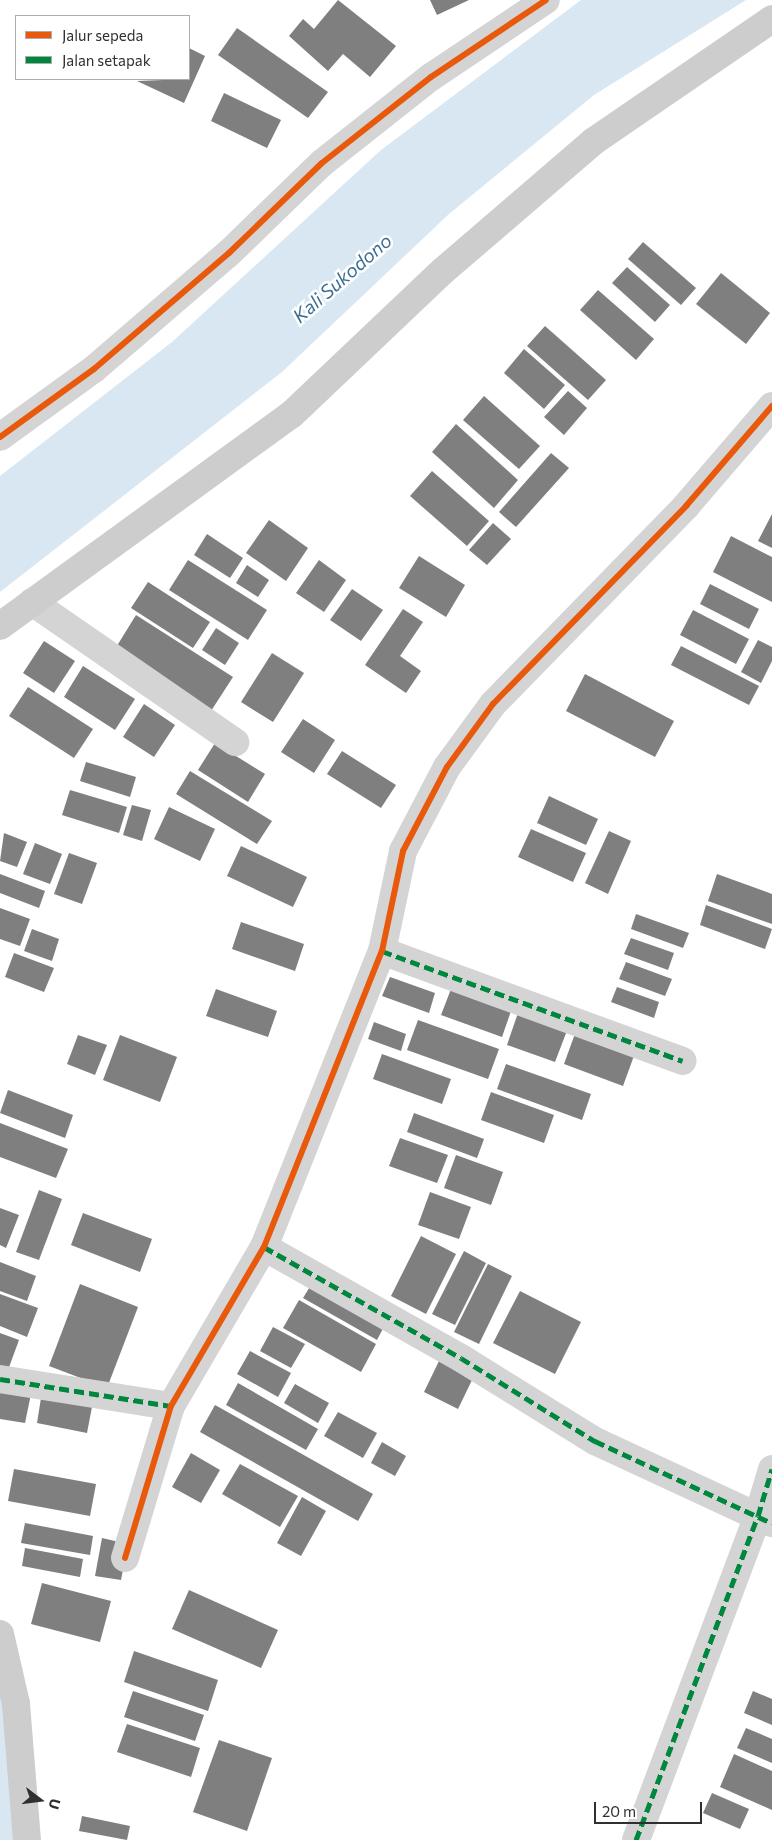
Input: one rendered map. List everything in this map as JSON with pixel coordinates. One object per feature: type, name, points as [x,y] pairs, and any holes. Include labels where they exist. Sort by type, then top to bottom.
[{"type":"main road","points":[[0,626],[292,414],[444,270],[594,140],[772,19]]},
{"type":"main road","points":[[0,1634],[16,1704],[27,1840]]},
{"type":"street","points":[[0,437],[94,369],[229,253],[322,163],[431,77],[546,0]]},
{"type":"street","points":[[125,1558],[171,1406],[264,1247],[382,951],[403,850],[447,767],[493,704],[686,506],[772,406]]},
{"type":"street","points":[[32,602],[235,742]]},
{"type":"street","points":[[382,951],[682,1061]]},
{"type":"street","points":[[264,1247],[460,1358],[595,1441],[765,1520]]},
{"type":"street","points":[[0,1379],[171,1406]]},
{"type":"street","points":[[636,1840],[765,1520],[772,1469]]},
{"type":"water","name":"Kali Sukodono","points":[[581,0],[746,0],[594,95],[449,214],[282,372],[0,592],[0,476],[172,342],[381,150]]},
{"type":"water","points":[[0,1676],[21,1840],[0,1840]]},
{"type":"building","points":[[338,0],[396,46],[370,77],[343,54],[328,71],[289,36],[303,19],[314,29]]},
{"type":"building","points":[[430,0],[469,0],[437,15]]},
{"type":"building","points":[[237,28],[328,92],[308,118],[218,55]]},
{"type":"building","points":[[190,48],[205,56],[184,103],[137,81],[190,80]]},
{"type":"building","points":[[224,93],[281,120],[267,148],[211,121]]},
{"type":"building","points":[[643,242],[696,288],[681,305],[628,259]]},
{"type":"building","points":[[627,267],[670,305],[655,322],[612,283]]},
{"type":"building","points":[[721,273],[770,313],[746,344],[696,304]]},
{"type":"building","points":[[598,290],[654,339],[636,360],[580,310]]},
{"type":"building","points":[[545,326],[606,380],[588,400],[527,346]]},
{"type":"building","points":[[524,349],[565,385],[544,409],[504,373]]},
{"type":"building","points":[[568,391],[587,408],[564,435],[544,417]]},
{"type":"building","points":[[484,396],[540,446],[519,469],[463,420]]},
{"type":"building","points":[[456,424],[518,480],[494,508],[432,452]]},
{"type":"building","points":[[551,453],[569,468],[516,527],[499,512]]},
{"type":"building","points":[[432,471],[489,521],[467,546],[410,496]]},
{"type":"building","points":[[772,514],[772,548],[758,541]]},
{"type":"building","points":[[269,520],[308,548],[286,581],[246,553]]},
{"type":"building","points":[[493,523],[511,539],[487,565],[469,550]]},
{"type":"building","points":[[207,534],[243,558],[230,578],[194,555]]},
{"type":"building","points":[[731,536],[772,557],[772,602],[713,572]]},
{"type":"building","points":[[419,556],[465,585],[446,617],[399,588]]},
{"type":"building","points":[[188,560],[267,610],[248,640],[169,590]]},
{"type":"building","points":[[319,560],[346,580],[324,612],[296,593]]},
{"type":"building","points":[[247,565],[269,580],[258,597],[236,583]]},
{"type":"building","points":[[148,582],[210,622],[193,648],[131,608]]},
{"type":"building","points":[[710,584],[759,609],[749,629],[700,604]]},
{"type":"building","points":[[352,589],[383,610],[361,641],[330,620]]},
{"type":"building","points":[[403,609],[423,622],[400,656],[421,671],[406,693],[365,665]]},
{"type":"building","points":[[693,610],[749,639],[736,664],[680,635]]},
{"type":"building","points":[[136,615],[233,677],[211,711],[115,649]]},
{"type":"building","points":[[216,628],[239,643],[225,665],[202,650]]},
{"type":"building","points":[[758,640],[772,647],[772,661],[761,683],[741,672]]},
{"type":"building","points":[[44,641],[75,661],[54,693],[23,673]]},
{"type":"building","points":[[681,646],[759,686],[749,705],[671,665]]},
{"type":"building","points":[[272,653],[304,673],[273,722],[241,702]]},
{"type":"building","points":[[83,666],[135,699],[115,730],[64,697]]},
{"type":"building","points":[[585,674],[674,721],[655,757],[566,711]]},
{"type":"building","points":[[28,687],[93,729],[74,758],[9,716]]},
{"type":"building","points":[[144,704],[175,725],[154,757],[123,737]]},
{"type":"building","points":[[303,719],[335,740],[314,773],[281,752]]},
{"type":"building","points":[[215,743],[265,774],[248,802],[198,770]]},
{"type":"building","points":[[342,751],[396,785],[381,808],[327,774]]},
{"type":"building","points":[[86,762],[136,777],[130,797],[80,781]]},
{"type":"building","points":[[190,771],[272,821],[257,844],[176,794]]},
{"type":"building","points":[[70,790],[127,807],[119,833],[62,815]]},
{"type":"building","points":[[549,796],[598,819],[586,845],[537,823]]},
{"type":"building","points":[[132,805],[151,810],[142,841],[123,835]]},
{"type":"building","points":[[169,807],[215,829],[200,861],[154,839]]},
{"type":"building","points":[[531,829],[586,853],[573,882],[518,857]]},
{"type":"building","points":[[609,831],[631,841],[608,894],[585,883]]},
{"type":"building","points":[[4,833],[27,842],[17,867],[0,861]]},
{"type":"building","points":[[35,843],[62,854],[50,884],[23,874]]},
{"type":"building","points":[[241,846],[307,877],[293,907],[227,876]]},
{"type":"building","points":[[69,853],[97,863],[82,904],[54,894]]},
{"type":"building","points":[[0,874],[45,891],[39,908],[0,893]]},
{"type":"building","points":[[717,874],[772,894],[772,924],[708,901]]},
{"type":"building","points":[[706,905],[772,929],[765,949],[700,925]]},
{"type":"building","points":[[0,908],[30,919],[20,946],[0,939]]},
{"type":"building","points":[[636,914],[689,933],[683,948],[631,929]]},
{"type":"building","points":[[241,922],[304,944],[295,971],[232,949]]},
{"type":"building","points":[[32,929],[59,939],[52,961],[24,951]]},
{"type":"building","points":[[631,938],[674,953],[668,970],[624,954]]},
{"type":"building","points":[[14,953],[54,968],[44,992],[5,977]]},
{"type":"building","points":[[626,962],[672,979],[665,996],[619,979]]},
{"type":"building","points":[[390,977],[435,993],[429,1013],[382,996]]},
{"type":"building","points":[[617,987],[659,1002],[654,1018],[611,1002]]},
{"type":"building","points":[[216,989],[277,1011],[268,1037],[206,1016]]},
{"type":"building","points":[[451,989],[511,1011],[502,1037],[441,1015]]},
{"type":"building","points":[[519,1010],[568,1028],[555,1062],[507,1045]]},
{"type":"building","points":[[418,1020],[499,1049],[488,1079],[407,1050]]},
{"type":"building","points":[[374,1022],[406,1034],[401,1051],[368,1039]]},
{"type":"building","points":[[576,1031],[635,1053],[623,1086],[564,1064]]},
{"type":"building","points":[[78,1035],[107,1045],[95,1075],[67,1064]]},
{"type":"building","points":[[120,1035],[177,1057],[160,1102],[103,1080]]},
{"type":"building","points":[[382,1054],[451,1079],[442,1104],[373,1079]]},
{"type":"building","points":[[506,1064],[591,1094],[582,1120],[497,1089]]},
{"type":"building","points":[[8,1090],[73,1115],[65,1138],[0,1113]]},
{"type":"building","points":[[491,1092],[554,1115],[544,1143],[481,1120]]},
{"type":"building","points":[[414,1113],[484,1139],[477,1158],[407,1132]]},
{"type":"building","points":[[0,1123],[68,1149],[56,1178],[0,1157]]},
{"type":"building","points":[[400,1138],[448,1155],[437,1183],[389,1166]]},
{"type":"building","points":[[456,1155],[503,1172],[491,1205],[444,1188]]},
{"type":"building","points":[[39,1190],[62,1199],[39,1260],[16,1252]]},
{"type":"building","points":[[430,1192],[471,1207],[459,1239],[418,1225]]},
{"type":"building","points":[[0,1208],[19,1215],[6,1248],[0,1245]]},
{"type":"building","points":[[83,1213],[152,1239],[140,1272],[71,1245]]},
{"type":"building","points":[[421,1236],[456,1254],[426,1314],[391,1296]]},
{"type":"building","points":[[464,1251],[486,1263],[455,1325],[432,1314]]},
{"type":"building","points":[[0,1262],[36,1276],[27,1301],[0,1291]]},
{"type":"building","points":[[488,1264],[512,1276],[479,1344],[454,1332]]},
{"type":"building","points":[[314,1280],[387,1321],[377,1340],[303,1298]]},
{"type":"building","points":[[80,1284],[138,1307],[107,1388],[49,1366]]},
{"type":"building","points":[[520,1291],[581,1322],[555,1374],[493,1343]]},
{"type":"building","points":[[0,1294],[38,1308],[27,1337],[0,1326]]},
{"type":"building","points":[[299,1300],[376,1344],[361,1372],[283,1328]]},
{"type":"building","points":[[273,1327],[305,1344],[291,1368],[260,1351]]},
{"type":"building","points":[[0,1333],[19,1340],[8,1370],[0,1367]]},
{"type":"building","points":[[250,1351],[291,1373],[278,1397],[237,1374]]},
{"type":"building","points":[[439,1361],[473,1378],[458,1409],[424,1392]]},
{"type":"building","points":[[238,1383],[318,1429],[306,1450],[226,1405]]},
{"type":"building","points":[[295,1384],[329,1403],[318,1423],[284,1403]]},
{"type":"building","points":[[0,1389],[31,1394],[25,1423],[0,1419]]},
{"type":"building","points":[[41,1398],[92,1407],[87,1433],[37,1423]]},
{"type":"building","points":[[215,1405],[373,1494],[358,1521],[200,1432]]},
{"type":"building","points":[[338,1412],[377,1433],[363,1458],[324,1436]]},
{"type":"building","points":[[382,1442],[406,1456],[395,1476],[371,1463]]},
{"type":"building","points":[[191,1453],[220,1470],[201,1503],[172,1487]]},
{"type":"building","points":[[240,1464],[298,1496],[280,1527],[222,1494]]},
{"type":"building","points":[[14,1469],[96,1484],[90,1516],[8,1501]]},
{"type":"building","points":[[302,1497],[326,1511],[301,1556],[277,1543]]},
{"type":"building","points":[[25,1523],[93,1536],[90,1555],[21,1543]]},
{"type":"building","points":[[102,1538],[128,1544],[121,1580],[95,1576]]},
{"type":"building","points":[[25,1548],[83,1559],[80,1577],[22,1566]]},
{"type":"building","points":[[42,1583],[111,1601],[100,1642],[31,1624]]},
{"type":"building","points":[[189,1590],[278,1630],[261,1668],[172,1629]]},
{"type":"building","points":[[134,1651],[218,1680],[208,1711],[124,1682]]},
{"type":"building","points":[[133,1691],[204,1715],[195,1741],[124,1717]]},
{"type":"building","points":[[753,1691],[772,1699],[772,1725],[744,1713]]},
{"type":"building","points":[[127,1724],[200,1748],[191,1777],[117,1752]]},
{"type":"building","points":[[746,1728],[772,1739],[772,1763],[737,1748]]},
{"type":"building","points":[[219,1740],[272,1758],[247,1831],[193,1812]]},
{"type":"building","points":[[734,1754],[772,1771],[772,1810],[720,1787]]},
{"type":"building","points":[[712,1793],[749,1809],[740,1829],[703,1813]]},
{"type":"building","points":[[82,1816],[130,1826],[127,1840],[79,1831]]},
{"type":"marked path","points":[[382,951],[682,1061]]},
{"type":"marked path","points":[[264,1247],[461,1358],[595,1441],[772,1523]]},
{"type":"marked path","points":[[0,1379],[171,1406]]},
{"type":"marked path","points":[[636,1840],[758,1516],[772,1469]]},
{"type":"cycle path","points":[[0,437],[94,369],[229,253],[322,163],[431,77],[546,0]]},
{"type":"cycle path","points":[[125,1558],[171,1406],[264,1247],[382,951],[403,851],[447,767],[493,704],[686,506],[772,406]]}]
